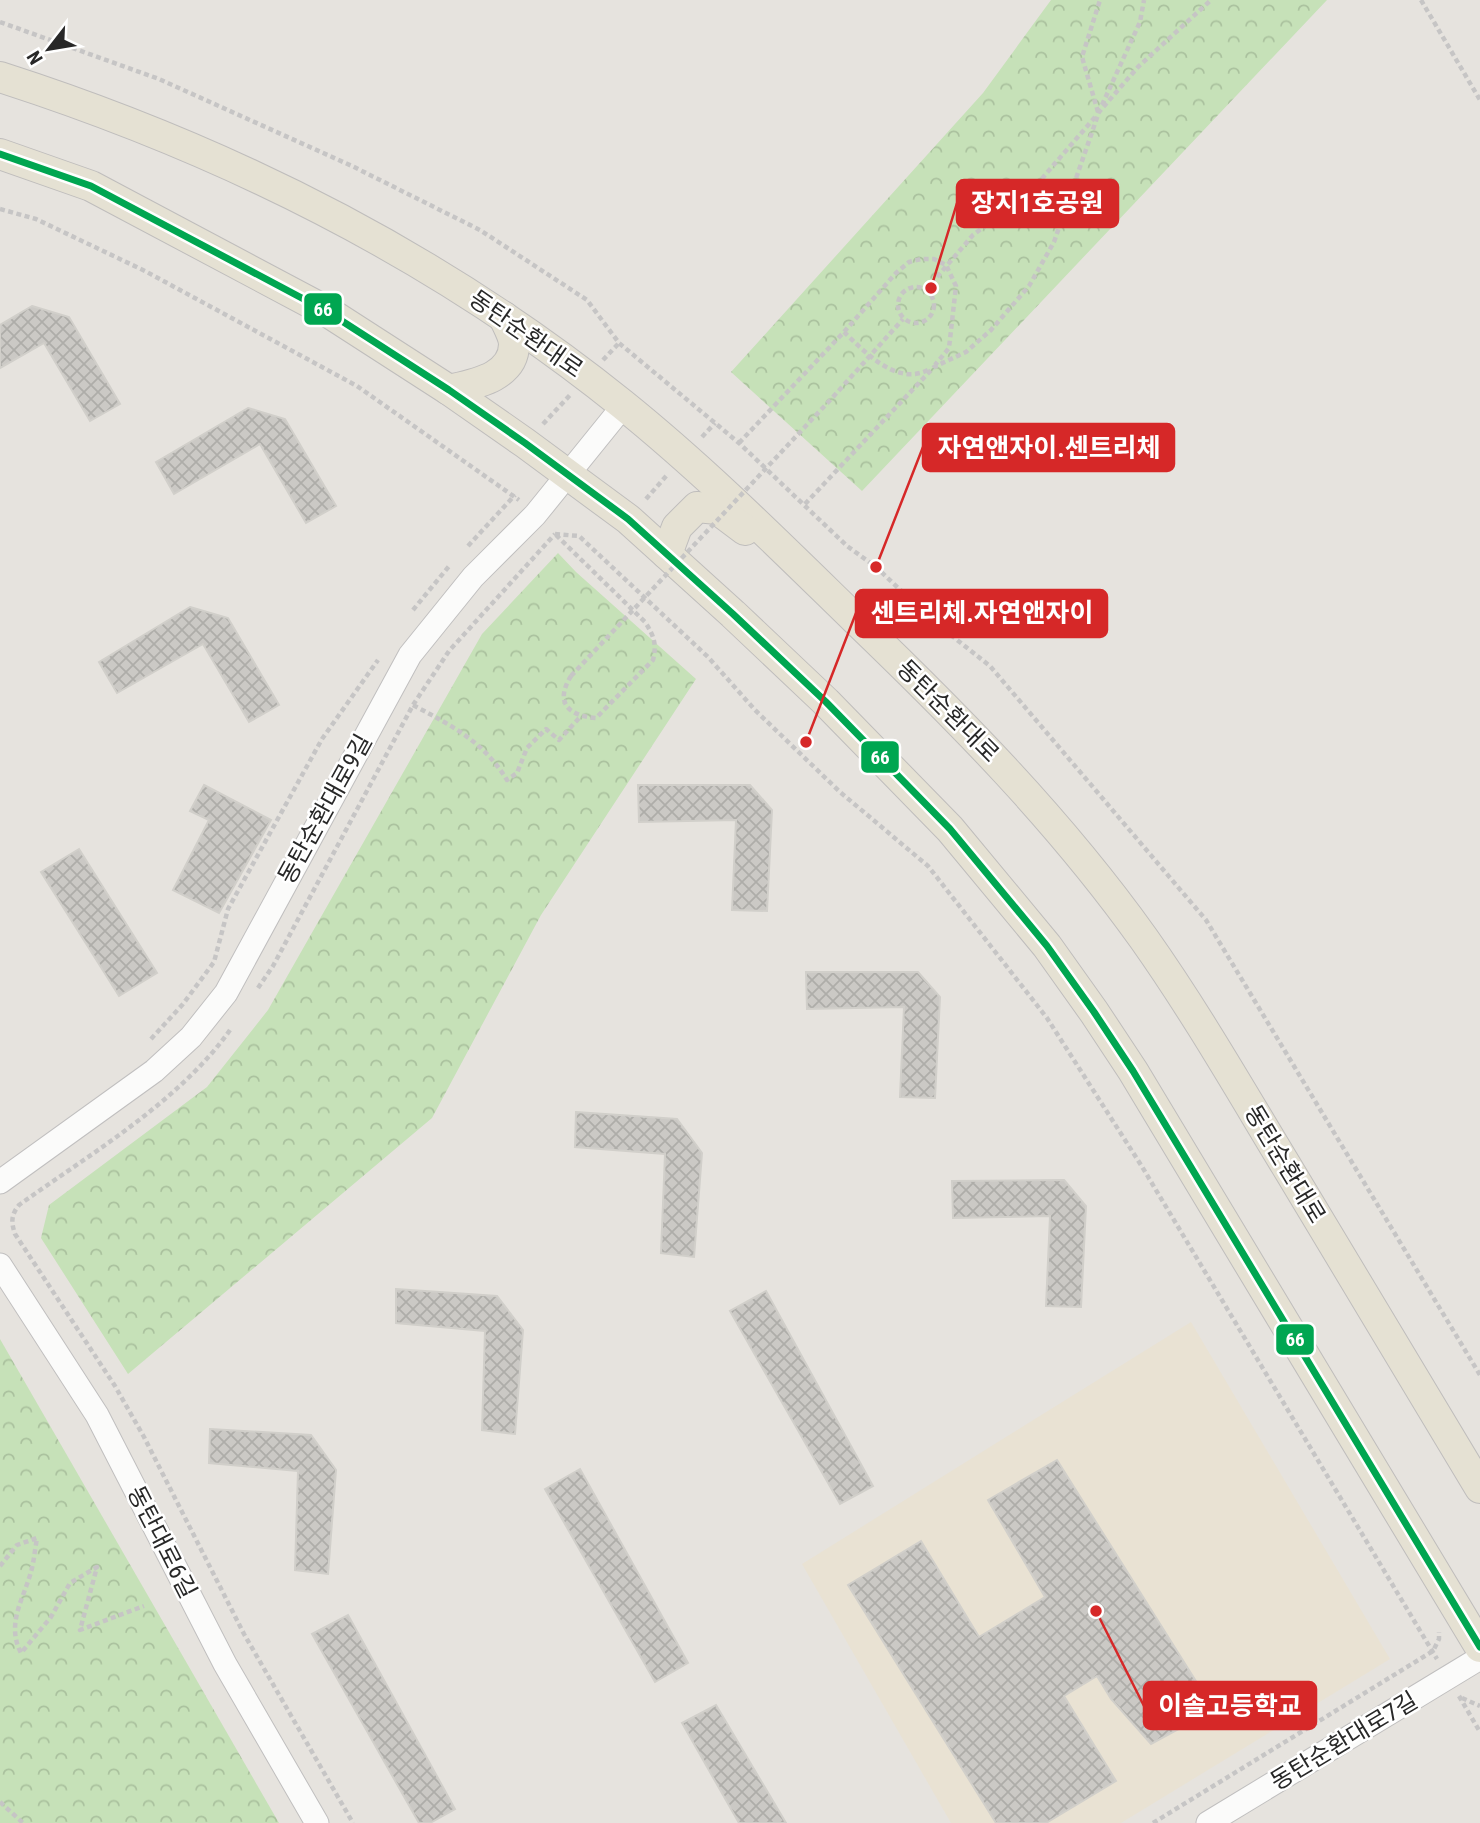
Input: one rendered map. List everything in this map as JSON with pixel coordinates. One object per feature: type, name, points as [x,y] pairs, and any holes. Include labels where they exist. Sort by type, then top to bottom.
[{"type":"main road","name":"동탄순환대로","points":[[0,77],[62,97],[187,145],[321,208],[401,252],[504,317],[624,405],[684,456],[809,574],[1006,769],[1087,864],[1142,936],[1190,1007],[1480,1488]]},
{"type":"main road","points":[[0,154],[91,186],[185,234],[328,312],[449,390],[628,519],[816,693],[898,775],[983,866],[1047,946],[1094,1012],[1133,1071],[1480,1647]]},
{"type":"main road","points":[[449,390],[482,382],[502,371],[512,357],[514,340],[504,317]]},
{"type":"main road","points":[[667,554],[677,527],[687,516],[697,507],[717,509],[809,574]]},
{"type":"street","name":"동탄순환대로9길","points":[[0,1182],[155,1072],[191,1037],[226,993],[410,655],[473,577],[535,515],[624,405]]},
{"type":"street","name":"동탄대로6길","points":[[0,1265],[97,1415],[225,1664],[317,1823]]},
{"type":"street","name":"동탄순환대로7길","points":[[1208,1823],[1480,1658]]},
{"type":"path","points":[[1099,112],[1082,57],[1100,0]]},
{"type":"path","points":[[844,332],[870,357],[889,368],[910,374],[922,373],[966,352],[991,330],[1030,286],[1054,242],[1099,112],[1140,22],[1144,0]]},
{"type":"path","points":[[926,290],[973,235],[1032,190],[1138,67],[1211,0]]},
{"type":"path","points":[[1421,0],[1480,100]]},
{"type":"path","points":[[0,22],[159,79],[352,166],[481,230],[587,300],[619,343],[739,443],[847,546],[876,567],[933,621],[990,666],[1206,920],[1480,1375]]},
{"type":"path","points":[[0,209],[36,219],[145,271],[357,386],[515,495],[439,576],[411,614]]},
{"type":"path","points":[[739,443],[896,273],[909,262],[921,259],[934,259],[946,265],[956,286],[949,348],[805,505]]},
{"type":"path","points":[[914,286],[926,290],[934,305],[930,316],[914,323],[903,319],[897,302],[903,291],[914,286]]},
{"type":"path","points":[[555,534],[645,622],[654,637],[656,648],[653,660],[596,718],[570,713],[565,703],[564,688],[571,676],[833,397],[903,319]]},
{"type":"path","points":[[525,443],[619,343]]},
{"type":"path","points":[[628,519],[716,423]]},
{"type":"path","points":[[251,999],[272,966],[413,705],[449,651],[555,534]]},
{"type":"path","points":[[555,534],[579,536],[708,657],[755,710],[830,783],[928,866],[937,877],[1054,1030],[1141,1165],[1433,1651]]},
{"type":"path","points":[[145,1045],[183,1004],[214,962],[228,909],[323,739],[381,656]]},
{"type":"path","points":[[413,705],[463,732],[483,748],[507,780],[517,773],[527,748],[547,729],[559,740],[580,717]]},
{"type":"path","points":[[236,1021],[206,1060],[177,1089],[19,1205],[13,1212],[11,1222],[15,1234],[121,1396],[244,1634],[353,1823]]},
{"type":"path","points":[[0,1566],[17,1545],[37,1538],[31,1571],[18,1606],[14,1639],[21,1653],[51,1617],[70,1583],[97,1567],[80,1630],[144,1605]]},
{"type":"path","points":[[1153,1823],[1433,1651],[1439,1639],[1438,1626]]},
{"type":"path","points":[[1480,1706],[1460,1698],[1480,1732]]},
{"type":"path","points":[[0,1802],[23,1823]]},
{"type":"shaded area","points":[[1191,1322],[1390,1659],[1121,1823],[951,1823],[802,1564]]},
{"type":"green space","points":[[1051,0],[1327,0],[862,491],[731,372],[983,93]]},
{"type":"green space","points":[[558,553],[696,679],[541,915],[432,1118],[128,1374],[41,1238],[49,1205],[207,1087],[268,1010],[482,634]]},
{"type":"green space","points":[[0,1339],[279,1823],[0,1823]]},
{"type":"building","points":[[32,306],[69,317],[120,404],[90,421],[44,343],[0,368],[0,325]]},
{"type":"building","points":[[248,408],[285,419],[336,506],[306,523],[260,444],[174,494],[156,462]]},
{"type":"building","points":[[190,607],[228,618],[279,705],[249,722],[203,644],[117,693],[99,662]]},
{"type":"building","points":[[204,785],[271,820],[219,913],[173,890],[209,820],[190,811]]},
{"type":"building","points":[[638,785],[750,785],[772,810],[767,911],[732,910],[736,820],[639,822]]},
{"type":"building","points":[[79,849],[157,973],[119,996],[41,872]]},
{"type":"building","points":[[806,972],[918,972],[940,997],[935,1098],[900,1097],[904,1007],[807,1009]]},
{"type":"building","points":[[576,1112],[677,1119],[702,1153],[694,1257],[661,1253],[665,1154],[575,1147]]},
{"type":"building","points":[[1064,1180],[1086,1206],[1081,1307],[1046,1306],[1050,1216],[953,1218],[952,1181]]},
{"type":"building","points":[[396,1289],[497,1296],[523,1330],[515,1434],[482,1430],[485,1331],[396,1323]]},
{"type":"building","points":[[766,1291],[873,1486],[840,1504],[730,1311]]},
{"type":"building","points":[[210,1429],[311,1435],[336,1470],[328,1574],[295,1570],[298,1471],[209,1463]]},
{"type":"building","points":[[1057,1460],[1214,1710],[1151,1744],[1111,1699],[1097,1676],[1064,1696],[1116,1781],[1046,1823],[996,1823],[848,1585],[921,1541],[979,1637],[1045,1597],[988,1500]]},
{"type":"building","points":[[580,1469],[688,1663],[655,1682],[545,1489]]},
{"type":"building","points":[[348,1615],[455,1809],[430,1823],[419,1823],[312,1634]]},
{"type":"building","points":[[716,1705],[786,1823],[739,1823],[682,1723]]},
{"type":"transit line","name":"66","points":[[0,154],[91,186],[328,312],[449,390],[628,519],[826,702],[950,829],[1047,946],[1094,1012],[1133,1071],[1480,1647]]},
{"type":"place","name":"장지1호공원","points":[[931,288]]},
{"type":"place","name":"자연앤자이.센트리체","points":[[876,567]]},
{"type":"place","name":"센트리체.자연앤자이","points":[[806,742]]},
{"type":"place","name":"이솔고등학교","points":[[1096,1611]]}]
